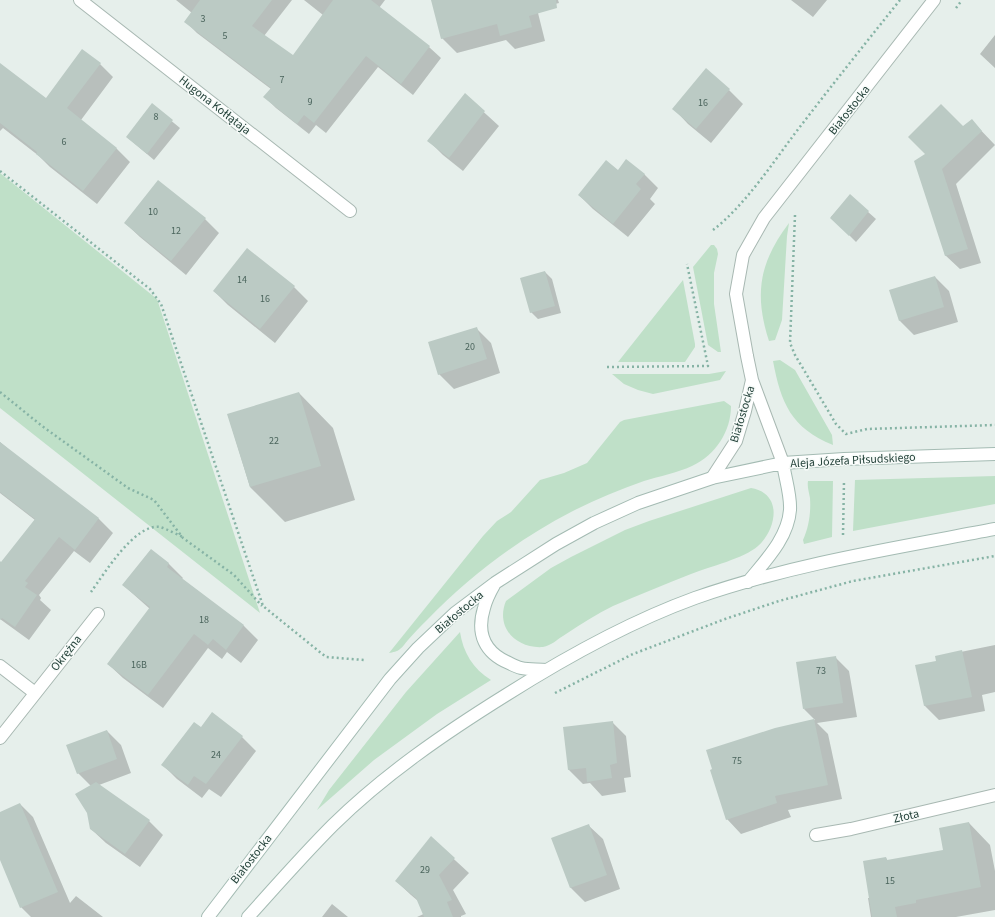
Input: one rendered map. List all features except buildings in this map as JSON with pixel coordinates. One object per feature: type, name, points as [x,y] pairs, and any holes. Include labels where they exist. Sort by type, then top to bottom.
[{"type":"main road","name":"Hugona Kołłątaja","points":[[80,0],[350,211]]},
{"type":"main road","name":"Białostocka","points":[[748,582],[778,544],[788,518],[790,502],[783,463],[752,380],[746,356],[736,294],[743,255],[764,218],[934,0]]},
{"type":"main road","name":"Białostocka","points":[[208,917],[390,679],[418,648],[455,613],[495,583],[556,544],[594,523],[638,503],[712,478],[736,441],[752,380]]},
{"type":"main road","name":"Aleja Józefa Piłsudskiego","points":[[712,478],[783,463],[844,459],[995,454]]},
{"type":"main road","points":[[248,917],[334,825],[380,784],[422,751],[475,714],[546,670],[591,645],[642,620],[695,598],[748,582],[848,556],[995,529]]},
{"type":"main road","points":[[495,583],[484,607],[481,620],[485,643],[494,656],[500,660],[520,668],[546,670]]},
{"type":"main road","name":"Okrężna","points":[[0,738],[98,614]]},
{"type":"main road","points":[[0,666],[35,693]]},
{"type":"main road","name":"Złota","points":[[816,835],[851,829],[995,795]]},
{"type":"path","points":[[713,230],[726,220],[765,174],[900,0]]},
{"type":"path","points":[[953,12],[962,0]]},
{"type":"path","points":[[0,171],[150,288],[161,304],[263,606]]},
{"type":"path","points":[[795,211],[790,344],[794,355],[836,424],[846,434],[867,430],[995,425]]},
{"type":"path","points":[[607,367],[708,366],[687,264]]},
{"type":"path","points":[[0,392],[42,426],[128,488],[154,500],[183,538]]},
{"type":"path","points":[[843,535],[844,478]]},
{"type":"path","points":[[98,614],[90,594],[126,545],[143,531],[160,527],[183,538],[234,575],[263,606],[326,657],[364,660]]},
{"type":"path","points":[[552,695],[633,654],[725,619],[779,601],[853,581],[995,556]]},
{"type":"green space","points":[[0,173],[157,299],[260,613],[0,408]]},
{"type":"green space","points":[[789,223],[782,320],[775,340],[769,341],[764,324],[762,308],[762,279],[771,252]]},
{"type":"green space","points":[[711,245],[714,245],[718,254],[714,273],[714,304],[721,352],[718,352],[708,345],[693,267]]},
{"type":"green space","points":[[683,280],[695,344],[695,347],[685,362],[618,362]]},
{"type":"green space","points":[[780,360],[795,370],[832,435],[833,445],[807,431],[790,412],[784,402],[773,361]]},
{"type":"green space","points":[[726,371],[720,380],[653,394],[624,384],[612,374],[709,374]]},
{"type":"green space","points":[[724,401],[731,406],[728,424],[725,433],[715,449],[708,456],[692,466],[674,473],[644,481],[598,499],[551,523],[494,560],[443,604],[401,648],[389,653],[483,536],[497,521],[511,512],[540,480],[564,473],[587,463],[620,422],[624,420]]},
{"type":"green space","points":[[995,476],[995,504],[853,531],[855,480]]},
{"type":"green space","points":[[808,481],[833,481],[832,537],[804,544],[803,540],[808,525],[810,509]]},
{"type":"green space","points":[[751,488],[761,491],[768,497],[774,512],[773,521],[764,539],[758,546],[745,554],[613,606],[589,619],[552,644],[543,647],[533,647],[524,644],[510,634],[506,628],[503,619],[503,611],[506,601],[551,568],[625,530]]},
{"type":"green space","points":[[460,632],[466,653],[479,671],[491,680],[437,714],[374,760],[317,810],[329,790],[406,692]]}]
